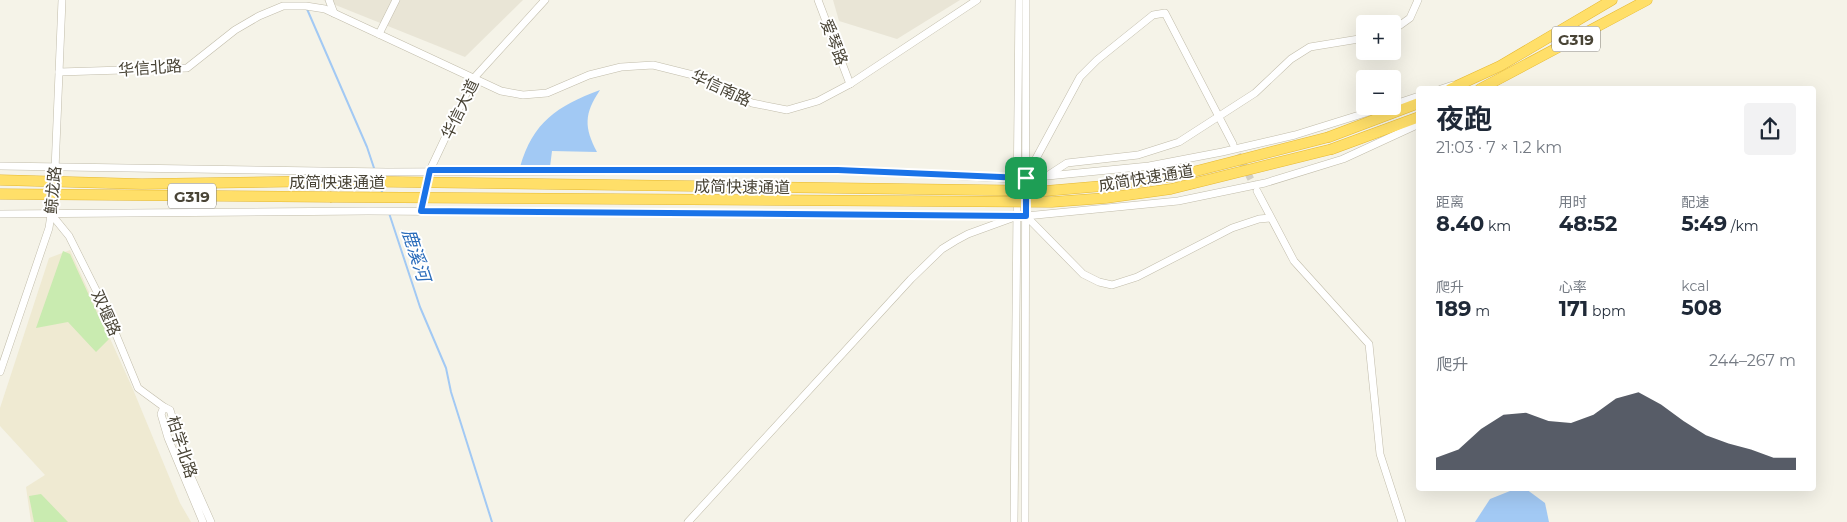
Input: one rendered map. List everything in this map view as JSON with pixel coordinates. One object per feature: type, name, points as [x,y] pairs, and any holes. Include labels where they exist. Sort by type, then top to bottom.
[{"type":"highway","name":"G319","points":[[1457,86],[1500,66],[1612,0]]},
{"type":"highway","name":"G319","points":[[1486,86],[1647,0]]},
{"type":"highway","name":"成简快速通道","points":[[54,180],[142,184],[328,181],[1045,191],[1103,186],[1177,176],[1329,137],[1416,104]]},
{"type":"highway","name":"成简快速通道","points":[[54,194],[1052,202],[1106,198],[1172,189],[1332,149],[1416,118]]},
{"type":"highway","name":"G319","points":[[0,180],[54,180]]},
{"type":"highway","name":"G319","points":[[0,194],[54,194]]},
{"type":"street","name":"鲸龙路","points":[[0,372],[49,228],[56,167],[62,0]]},
{"type":"street","points":[[329,0],[334,13]]},
{"type":"street","points":[[379,34],[396,0]]},
{"type":"street","name":"华信大道","points":[[421,211],[430,170],[472,79],[545,0]]},
{"type":"street","name":"爱琴路","points":[[818,0],[850,84]]},
{"type":"street","name":"华信南路","points":[[283,6],[306,6],[325,9],[501,91],[523,95],[547,93],[589,75],[621,67],[653,65],[709,79],[752,103],[787,110],[818,102],[850,84],[977,0]]},
{"type":"street","points":[[1014,522],[1019,0]]},
{"type":"street","points":[[1025,522],[1026,0]]},
{"type":"street","points":[[1401,24],[1410,18],[1418,0]]},
{"type":"street","name":"华信北路","points":[[59,72],[187,68],[235,30],[283,6]]},
{"type":"street","points":[[1026,178],[1086,69],[1153,15],[1161,12],[1165,13],[1232,144]]},
{"type":"street","points":[[1048,176],[1067,164],[1138,155],[1163,148],[1199,131],[1255,93],[1291,59],[1310,47],[1356,39]]},
{"type":"street","points":[[1450,86],[1475,78]]},
{"type":"street","points":[[1401,102],[1416,97]]},
{"type":"street","points":[[0,166],[388,172],[430,170],[838,170],[1017,179],[1148,166],[1222,152],[1295,135],[1359,115]]},
{"type":"street","points":[[0,214],[368,210],[1026,216],[1178,201],[1265,183],[1343,159],[1416,125]]},
{"type":"street","points":[[1257,191],[1294,261],[1369,344],[1380,454],[1402,522]]},
{"type":"street","name":"双堰路","points":[[51,214],[68,236],[105,308],[138,388],[164,407]]},
{"type":"street","points":[[688,522],[911,279],[942,249],[968,234],[1017,216]]},
{"type":"street","points":[[1026,216],[1082,274],[1099,282],[1112,285],[1137,277],[1232,228],[1259,219],[1270,218]]},
{"type":"street","name":"柏学北路","points":[[203,522],[168,438],[161,414],[164,407],[170,410],[191,477],[211,522]]},
{"type":"shaded area","points":[[323,0],[523,0],[465,57]]},
{"type":"shaded area","points":[[833,0],[960,0],[897,39],[839,21]]},
{"type":"shaded area","points":[[70,250],[132,387],[180,503],[191,522],[31,522],[26,487],[45,475],[0,426],[0,408],[49,258]]},
{"type":"green space","points":[[63,251],[70,254],[109,339],[96,352],[68,322],[36,328]]},
{"type":"green space","points":[[41,494],[68,522],[34,522],[29,496]]},
{"type":"water","points":[[600,90],[591,106],[588,121],[590,135],[597,152],[552,151],[550,167],[520,167],[532,138],[549,118],[571,102]]},
{"type":"water","points":[[1510,491],[1529,491],[1545,503],[1549,522],[1475,522],[1490,499]]},
{"type":"waterway","name":"鹿溪河","points":[[307,9],[367,147],[375,171]]},
{"type":"waterway","name":"鹿溪河","points":[[379,185],[383,194]]},
{"type":"waterway","name":"鹿溪河","points":[[389,213],[420,307],[446,368],[451,392],[492,522]]},
{"type":"tunnel","points":[[1233,145],[1256,189]]},
{"type":"route","points":[[430,170],[838,170],[1026,178],[1026,216],[421,211],[430,170]]}]
